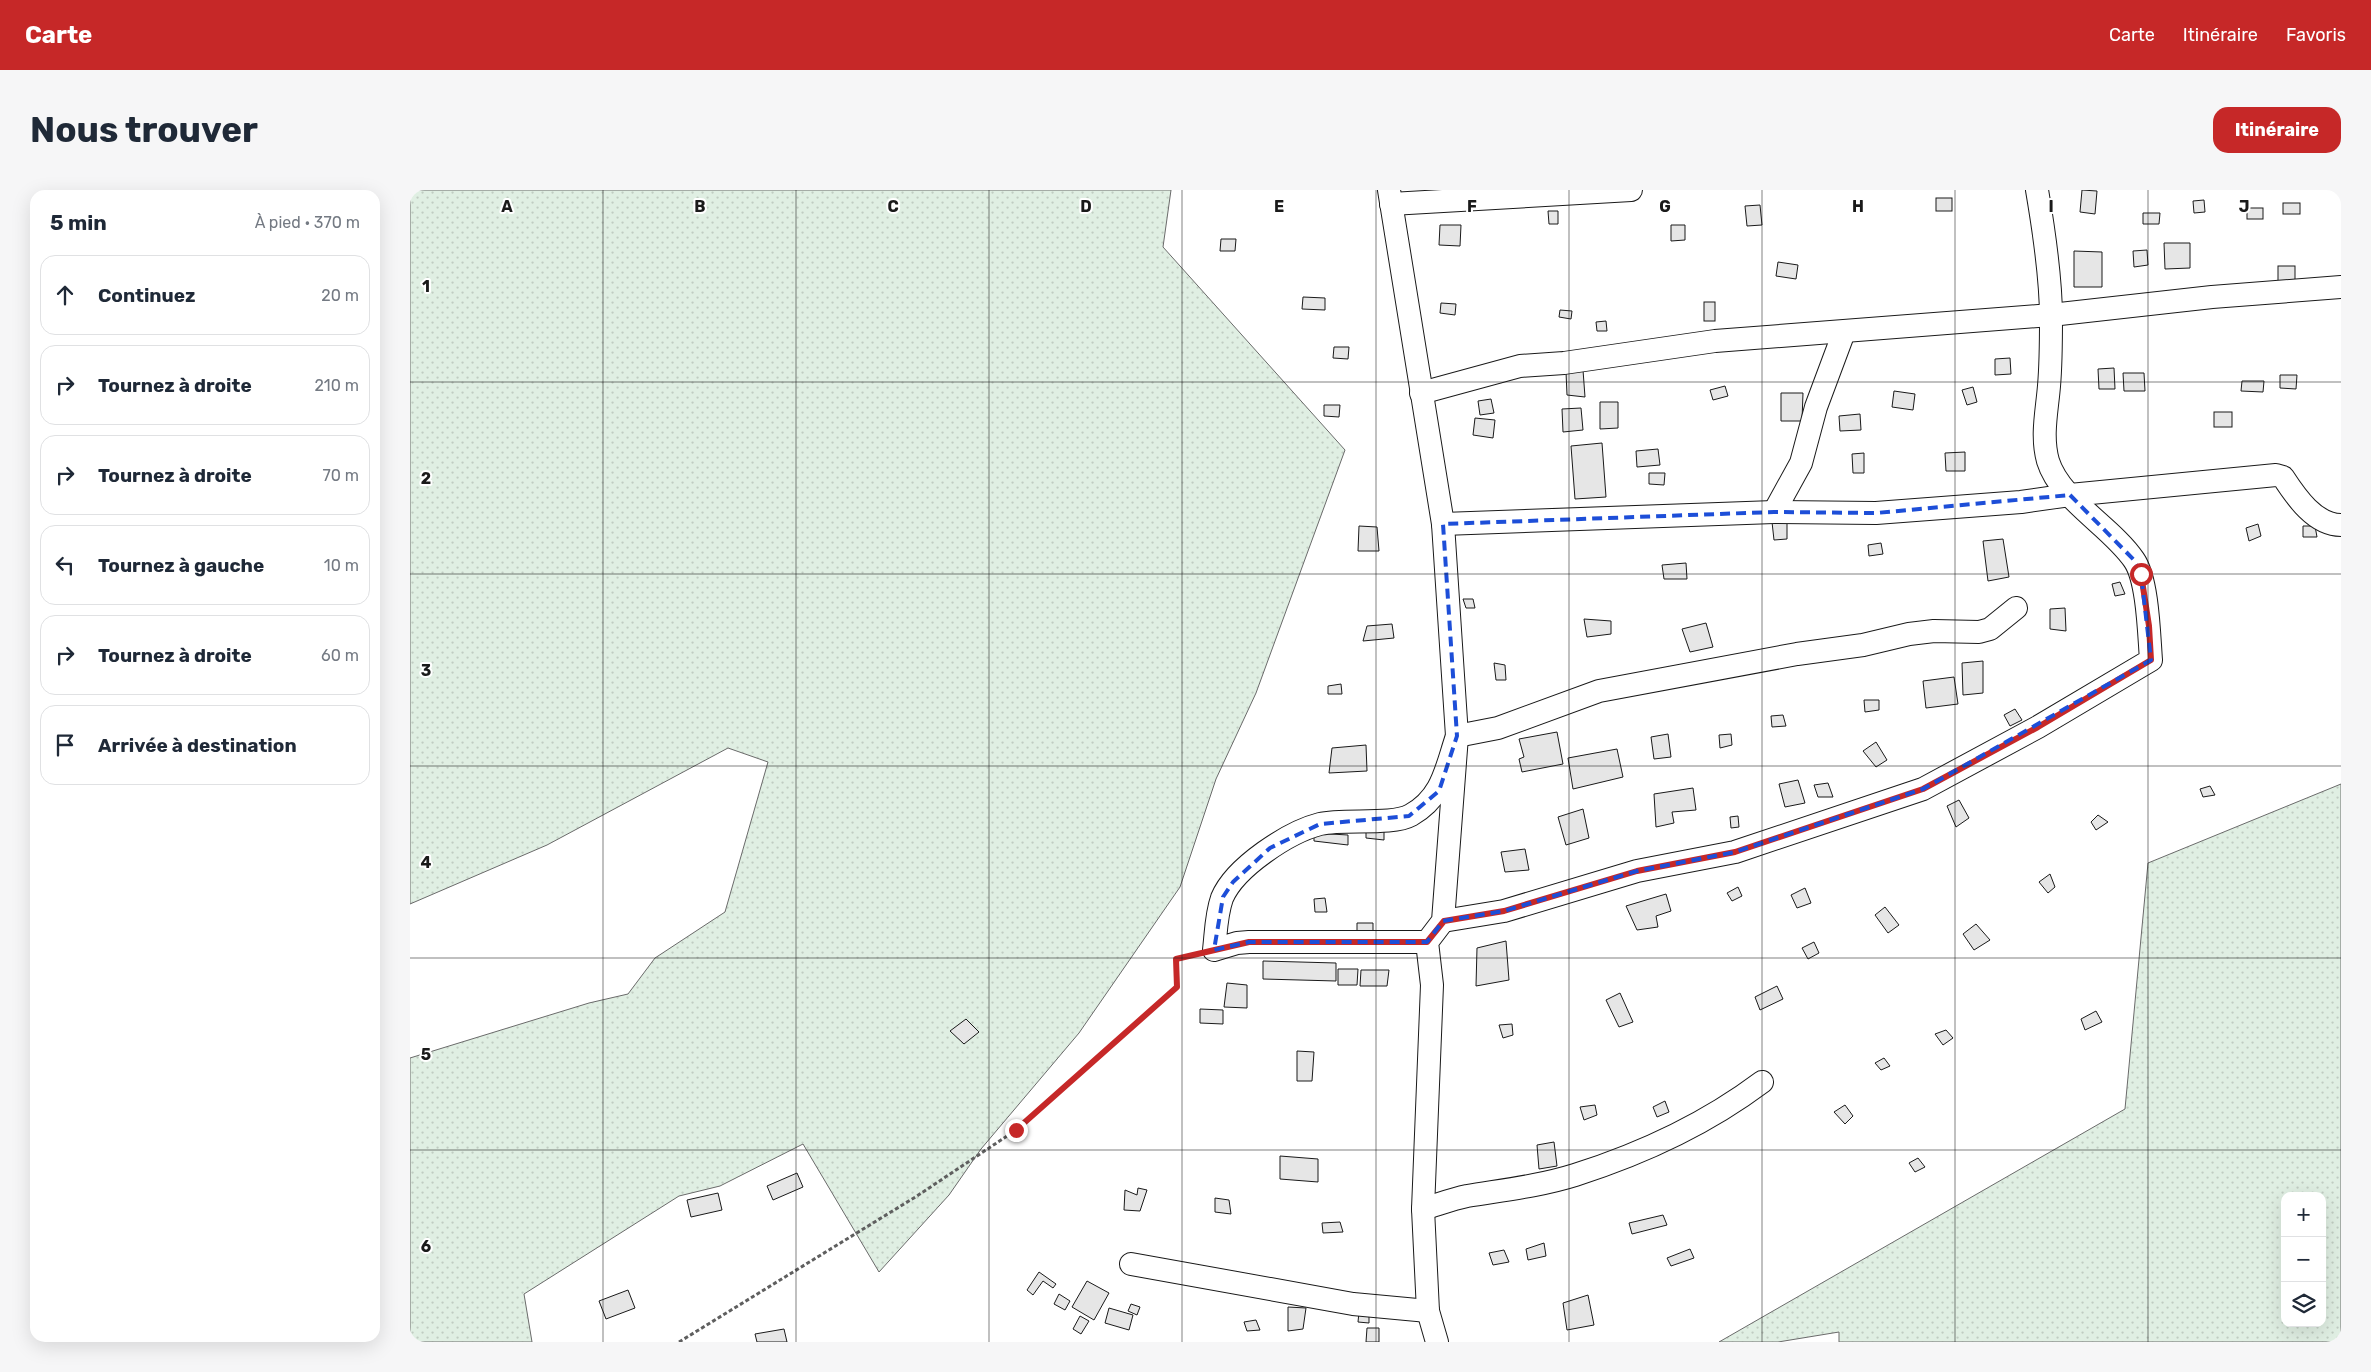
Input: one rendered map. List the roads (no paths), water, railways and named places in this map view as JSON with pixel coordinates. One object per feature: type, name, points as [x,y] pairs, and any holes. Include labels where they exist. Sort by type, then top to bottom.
[{"type":"street","points":[[1437,1342],[1428,1311],[1423,1209],[1432,985],[1427,942],[1444,921],[1458,736],[1444,524],[1420,393],[1390,197],[1631,190]]},
{"type":"street","points":[[1444,921],[1504,911],[1637,871],[1735,852],[1923,789],[2038,727],[2151,660],[2149,626],[2141,574],[2134,560],[2053,475],[2044,438],[2050,385],[2051,315],[2043,223],[2037,190]]},
{"type":"street","points":[[1420,393],[1520,366],[1564,363],[1716,341],[2051,315],[2212,297],[2341,287]]},
{"type":"street","points":[[1774,512],[1801,463],[1816,407],[1844,332]]},
{"type":"street","points":[[1444,524],[1774,512],[1876,513],[2021,502],[2070,495],[2276,475],[2283,477],[2315,516],[2333,525],[2341,525]]},
{"type":"street","points":[[1458,736],[1498,728],[1599,691],[1797,654],[1863,645],[1909,634],[1934,631],[1979,632],[1990,629],[2016,608]]},
{"type":"street","points":[[1427,942],[1249,942],[1237,943],[1214,950],[1217,918],[1223,897],[1233,882],[1270,848],[1320,824],[1396,819],[1410,816],[1439,791],[1458,736]]},
{"type":"street","points":[[1423,1209],[1465,1197],[1514,1190],[1574,1176],[1666,1140],[1744,1095],[1762,1082]]},
{"type":"street","points":[[1131,1264],[1353,1304],[1428,1311]]}]
